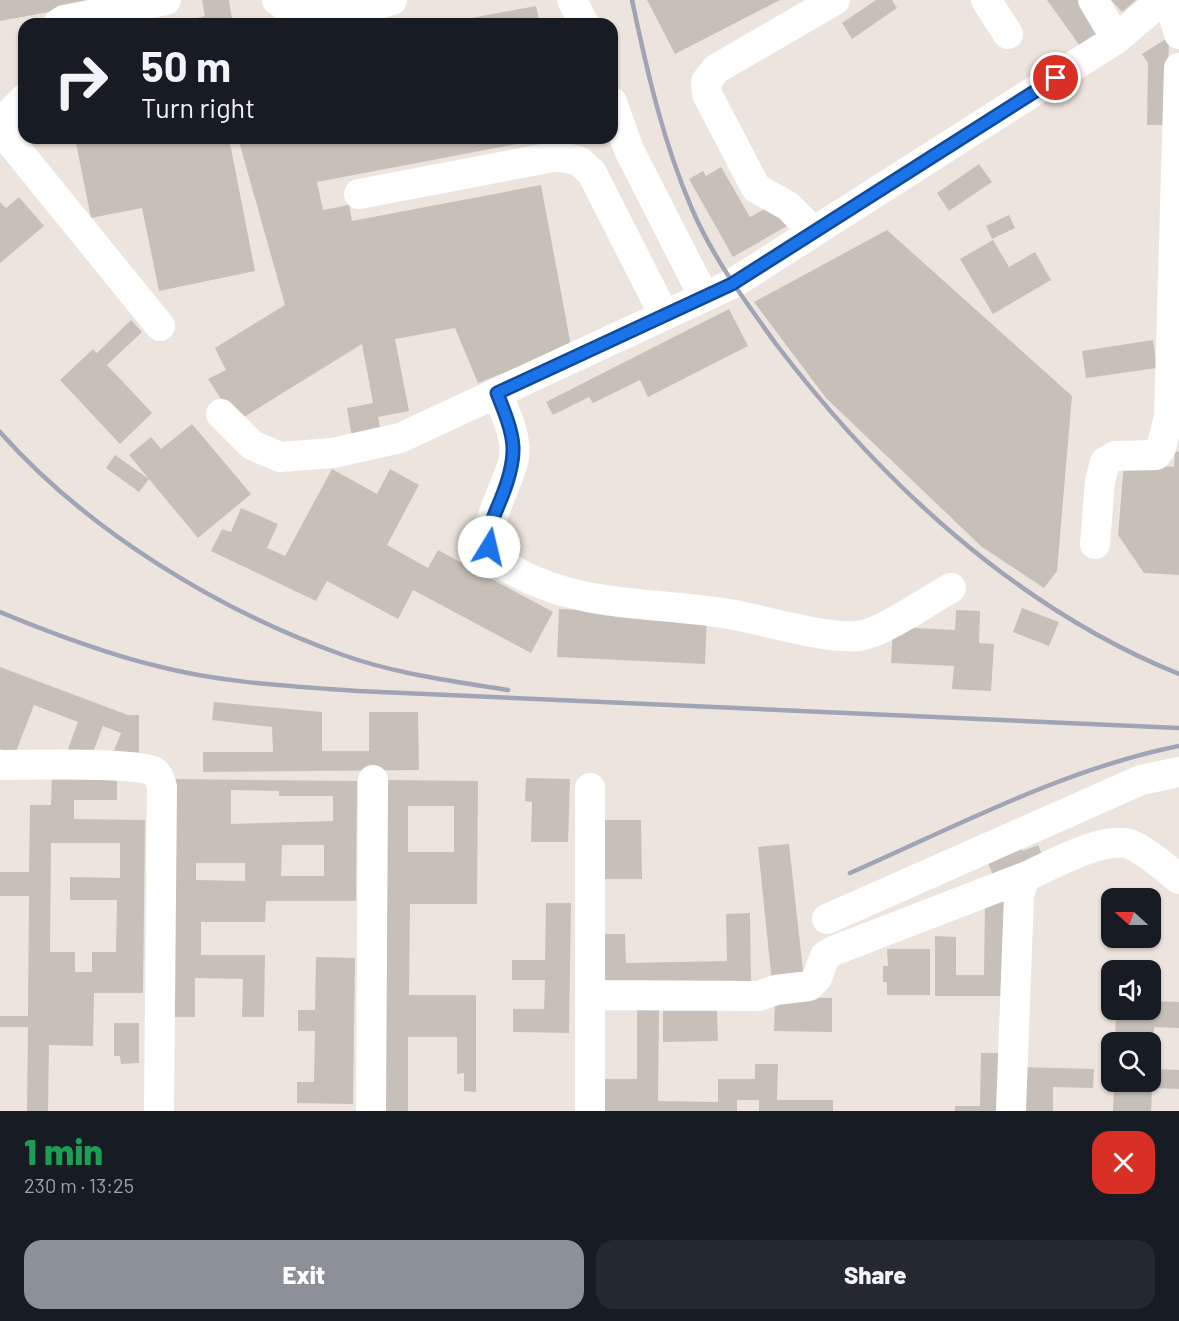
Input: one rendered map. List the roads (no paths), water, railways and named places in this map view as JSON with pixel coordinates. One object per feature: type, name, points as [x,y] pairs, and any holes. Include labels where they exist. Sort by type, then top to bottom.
[{"type":"street","points":[[74,18],[166,0]]},
{"type":"street","points":[[277,0],[284,4],[334,16],[392,0]]},
{"type":"street","points":[[572,0],[581,18]]},
{"type":"street","points":[[814,232],[788,206],[756,188],[707,94],[706,82],[716,69],[835,0]]},
{"type":"street","points":[[986,0],[1008,34]]},
{"type":"street","points":[[1093,0],[1116,39]]},
{"type":"street","points":[[221,414],[252,445],[280,457],[333,453],[400,438],[732,284],[1116,39],[1162,0]]},
{"type":"street","points":[[1169,0],[1179,34]]},
{"type":"street","points":[[1095,544],[1100,481],[1105,462],[1115,456],[1156,455],[1174,417],[1179,68]]},
{"type":"street","points":[[0,124],[18,105]]},
{"type":"street","points":[[618,118],[630,150],[704,297]]},
{"type":"street","points":[[0,129],[160,326]]},
{"type":"street","points":[[359,194],[558,156],[579,161],[592,173],[664,315]]},
{"type":"street","points":[[497,393],[513,433],[514,457],[508,482],[488,532],[489,547],[498,561],[535,583],[582,597],[727,614],[839,635],[860,636],[875,631],[951,588]]},
{"type":"street","points":[[0,765],[130,768],[155,772],[159,778],[162,798],[159,1111]]},
{"type":"street","points":[[827,919],[1141,780],[1179,772]]},
{"type":"street","points":[[371,1111],[373,780]]},
{"type":"street","points":[[590,788],[590,1111]]},
{"type":"street","points":[[591,995],[759,996],[776,990],[809,986],[817,978],[825,956],[833,951],[1025,877],[1098,846],[1117,842],[1133,845],[1179,879]]},
{"type":"street","points":[[1011,1111],[1019,895],[1025,877]]},
{"type":"railway","points":[[632,0],[664,132],[700,227],[741,295],[817,395],[860,444],[907,492],[956,536],[1008,577],[1062,614],[1119,647],[1179,674]]},
{"type":"railway","points":[[0,432],[73,502],[115,534],[158,564],[249,616],[296,637],[363,662],[425,676],[508,690]]},
{"type":"railway","points":[[0,612],[77,642],[137,661],[182,672],[256,683],[358,691],[1179,728]]},
{"type":"railway","points":[[850,873],[1011,800],[1094,769],[1179,746]]}]
